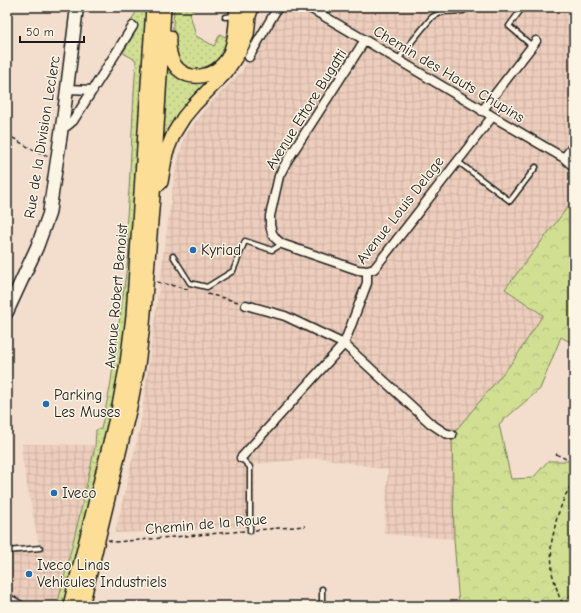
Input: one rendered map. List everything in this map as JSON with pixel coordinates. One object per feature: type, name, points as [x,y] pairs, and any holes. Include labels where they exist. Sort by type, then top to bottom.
[{"type":"main road","name":"Avenue Robert Benoist","points":[[70,606],[118,413],[127,363],[133,316],[153,7]]},
{"type":"main road","name":"Avenue Robert Benoist","points":[[82,606],[130,407],[138,365],[143,325],[164,7]]},
{"type":"main road","points":[[171,7],[168,43],[172,58],[178,69],[190,76],[203,76],[214,72],[225,62],[232,48],[240,13]]},
{"type":"main road","points":[[152,196],[161,182],[166,153],[174,133],[194,105],[226,72],[239,52],[247,35],[240,13]]},
{"type":"street","name":"Rue de la Division Leclerc","points":[[7,312],[38,247],[49,214],[77,7]]},
{"type":"street","points":[[249,57],[278,7]]},
{"type":"street","name":"Chemin des Hauts Chupins","points":[[308,7],[492,117],[564,158],[574,167]]},
{"type":"street","points":[[62,126],[67,126],[73,121],[133,26]]},
{"type":"street","name":"Avenue Ettore Bugatti","points":[[282,244],[272,233],[270,225],[270,216],[280,176],[287,162],[365,40]]},
{"type":"street","points":[[482,111],[534,44]]},
{"type":"street","points":[[67,89],[93,90]]},
{"type":"street","name":"Avenue Louis Delage","points":[[241,458],[344,344],[366,283],[367,271],[374,269],[492,117]]},
{"type":"street","points":[[564,158],[574,145]]},
{"type":"street","points":[[282,244],[358,270],[367,271]]},
{"type":"street","points":[[246,305],[285,316],[344,344],[430,423],[445,433],[452,435]]},
{"type":"street","points":[[7,598],[21,606]]},
{"type":"lane","points":[[443,7],[443,12]]},
{"type":"lane","points":[[398,60],[432,17],[443,12],[463,11],[469,7]]},
{"type":"lane","points":[[523,7],[509,26],[534,44]]},
{"type":"lane","points":[[457,161],[510,201],[536,167]]},
{"type":"lane","points":[[173,256],[190,282],[207,287],[233,271],[245,241],[272,250],[282,244]]},
{"type":"lane","points":[[241,458],[250,467],[250,531]]},
{"type":"lane","points":[[7,550],[40,548]]},
{"type":"lane","points":[[322,589],[322,606]]},
{"type":"path","points":[[7,134],[18,142],[57,159]]},
{"type":"path","points":[[156,282],[194,291]]},
{"type":"path","points":[[202,292],[246,305]]},
{"type":"path","points":[[556,454],[570,461],[574,471],[573,482],[565,496],[557,517],[551,545],[552,573],[559,596],[564,606]]},
{"type":"path","name":"Chemin de la Roue","points":[[108,540],[115,542],[305,526]]},
{"type":"shaded area","points":[[278,7],[574,7],[574,199],[505,289],[543,315],[514,360],[452,435],[454,539],[384,534],[388,470],[322,458],[255,464],[254,527],[115,533],[140,427],[174,177],[184,137],[205,109],[242,71]]},
{"type":"shaded area","points":[[22,444],[95,445],[80,514],[57,606],[29,606],[7,593],[7,553],[40,551],[22,458]]},
{"type":"green space","points":[[139,7],[147,7],[130,297],[116,395],[65,606],[57,606],[95,447],[96,430],[101,429],[110,388],[128,259],[129,241],[126,230],[136,60],[123,53],[137,29],[129,24]]},
{"type":"green space","points":[[174,7],[194,7],[190,14],[196,36],[214,46],[220,34],[225,37],[228,31],[229,21],[234,22],[231,41],[218,65],[194,72],[178,62],[172,42]]},
{"type":"green space","points":[[245,32],[161,147],[168,60],[205,79]]},
{"type":"green space","points":[[574,199],[574,344],[561,337],[540,389],[499,424],[511,479],[533,478],[548,461],[574,461],[574,589],[568,599],[560,606],[459,606],[454,539],[452,435],[514,360],[543,315],[505,289]]},
{"type":"place","name":"Kyriad","points":[[193,250]]},
{"type":"place","name":"Parking Les Muses","points":[[46,404]]},
{"type":"place","name":"Iveco","points":[[54,493]]},
{"type":"place","name":"Iveco Linas Vehicules Industriels","points":[[29,574]]}]
